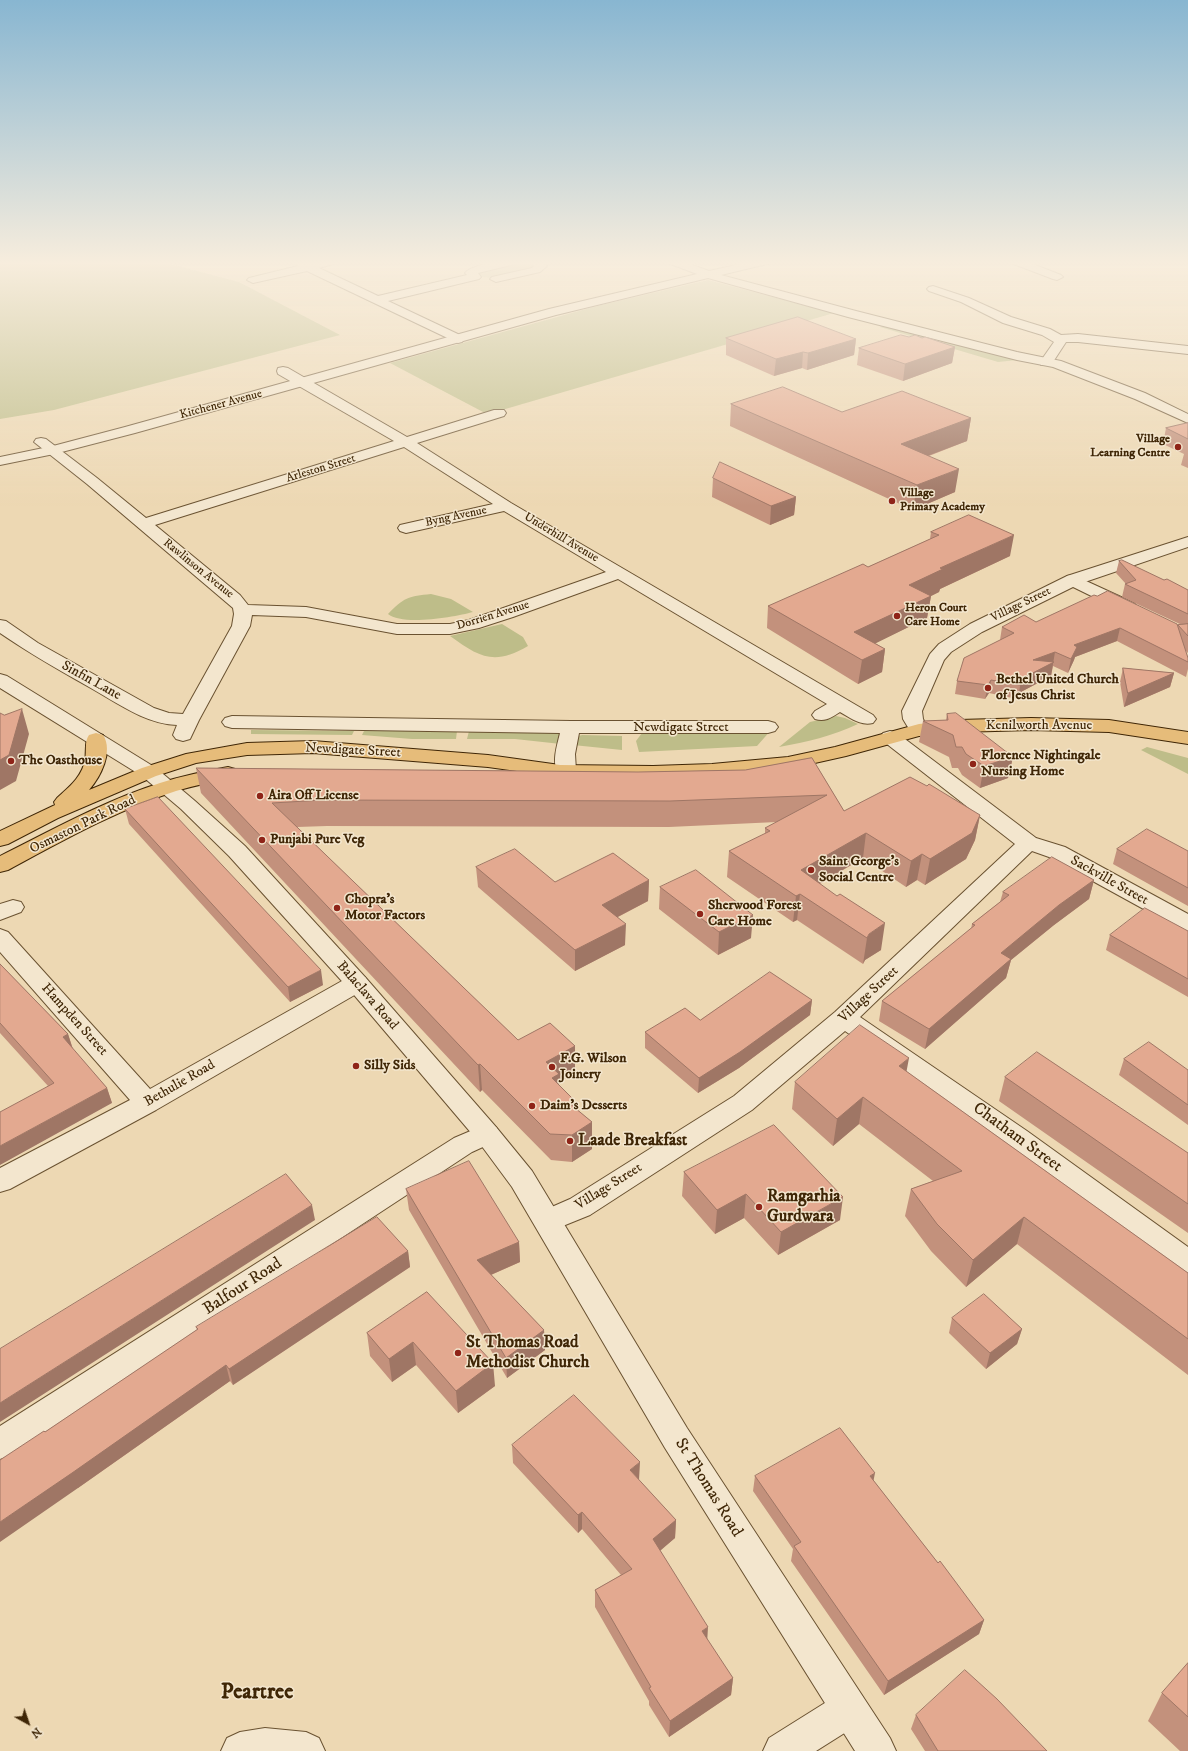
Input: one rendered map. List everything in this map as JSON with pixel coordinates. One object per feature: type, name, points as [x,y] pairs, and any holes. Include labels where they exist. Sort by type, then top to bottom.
[{"type":"highway","name":"Kenilworth Avenue","points":[[890,737],[919,730],[987,725],[1075,725],[1109,726],[1188,738]]},
{"type":"highway","name":"Newdigate Street","points":[[449,776],[492,776],[563,771],[661,772],[755,767],[788,763],[839,752],[890,737]]},
{"type":"highway","points":[[51,814],[75,793],[88,778],[97,757],[96,739]]},
{"type":"highway","name":"Newdigate Street","points":[[149,772],[193,758],[217,753],[247,749],[313,747],[488,761],[563,771]]},
{"type":"highway","name":"Osmaston Park Road","points":[[0,839],[51,814],[149,772]]},
{"type":"highway","points":[[167,787],[226,773],[250,772]]},
{"type":"highway","name":"Osmaston Park Road","points":[[0,865],[129,801],[167,787]]},
{"type":"street","name":"Kitchener Avenue","points":[[0,461],[47,446],[303,382],[445,343]]},
{"type":"street","points":[[966,343],[1046,362],[1140,396],[1188,419]]},
{"type":"street","points":[[1046,362],[1060,343]]},
{"type":"street","points":[[1121,343],[1188,350]]},
{"type":"street","name":"Underhill Avenue","points":[[283,371],[404,442],[506,506],[866,719]]},
{"type":"street","name":"Arleston Street","points":[[143,524],[499,413]]},
{"type":"street","name":"Rawlinson Avenue","points":[[47,446],[234,598],[243,610],[244,617],[241,626],[186,728]]},
{"type":"street","name":"Byng Avenue","points":[[406,528],[506,506]]},
{"type":"street","name":"Village Street","points":[[919,730],[913,719],[912,712],[936,658],[945,648],[994,618],[1073,580],[1188,542]]},
{"type":"street","name":"Dorrien Avenue","points":[[243,610],[306,612],[397,629],[450,629],[473,624],[507,613],[620,573]]},
{"type":"street","points":[[1073,580],[1144,615]]},
{"type":"street","name":"Sinfin Lane","points":[[0,625],[32,647],[147,712],[186,728]]},
{"type":"street","points":[[0,680],[149,772]]},
{"type":"street","points":[[822,715],[840,704]]},
{"type":"street","name":"Newdigate Street","points":[[232,722],[571,727],[768,727]]},
{"type":"street","points":[[563,771],[571,727]]},
{"type":"street","points":[[890,737],[1028,843]]},
{"type":"street","name":"Balaclava Road","points":[[149,772],[237,851],[357,983],[487,1134],[522,1179],[548,1221]]},
{"type":"street","name":"Village Street","points":[[548,1221],[580,1207],[743,1103],[844,1018],[1028,843]]},
{"type":"street","name":"Sackville Street","points":[[1028,843],[1057,852],[1188,924]]},
{"type":"street","name":"Hampden Street","points":[[0,937],[147,1103]]},
{"type":"street","name":"Bethulie Road","points":[[0,1181],[147,1103],[357,983]]},
{"type":"street","name":"Chatham Street","points":[[844,1018],[948,1088],[1188,1262]]},
{"type":"street","name":"Balfour Road","points":[[0,1444],[463,1145],[487,1134]]},
{"type":"street","name":"St Thomas Road","points":[[548,1221],[676,1438],[876,1751]]},
{"type":"street","points":[[782,1751],[849,1709]]},
{"type":"street","points":[[240,1751],[265,1747],[306,1751]]},
{"type":"shaded area","points":[[0,343],[311,343],[54,410],[0,419]]},
{"type":"shaded area","points":[[464,343],[732,343],[502,410],[499,409],[485,413],[390,363]]},
{"type":"shaded area","points":[[933,343],[949,343],[1018,360],[998,362]]},
{"type":"shaded area","points":[[431,594],[451,599],[473,612],[442,618],[416,620],[395,618],[388,614],[402,601],[412,597]]},
{"type":"shaded area","points":[[502,624],[523,637],[528,646],[506,656],[487,656],[478,654],[450,636]]},
{"type":"shaded area","points":[[836,716],[858,724],[819,738],[779,747],[810,722]]},
{"type":"shaded area","points":[[772,729],[757,746],[639,752],[636,741],[642,733]]},
{"type":"shaded area","points":[[251,730],[354,731],[352,735],[251,734]]},
{"type":"shaded area","points":[[364,731],[457,731],[456,739],[412,739],[362,735]]},
{"type":"shaded area","points":[[469,731],[564,731],[561,744],[515,739],[467,739]]},
{"type":"shaded area","points":[[582,735],[622,736],[622,750],[573,745],[575,737]]},
{"type":"shaded area","points":[[1147,747],[1188,758],[1188,774],[1141,750]]},
{"type":"building","points":[[737,343],[843,343],[808,353],[803,352],[776,359]]},
{"type":"building","points":[[876,343],[942,343],[955,347],[905,364],[859,348]]},
{"type":"building","points":[[783,387],[842,412],[902,391],[971,418],[901,444],[959,469],[917,485],[731,404]]},
{"type":"building","points":[[1188,423],[1188,439],[1166,428]]},
{"type":"building","points":[[720,462],[796,497],[771,506],[713,478]]},
{"type":"building","points":[[969,515],[1014,535],[940,568],[943,569],[909,585],[931,596],[854,632],[885,649],[862,660],[768,606],[863,564],[868,567],[939,535],[931,532]]},
{"type":"building","points":[[1122,560],[1164,580],[1167,579],[1188,590],[1188,614],[1125,584],[1136,580],[1119,561]]},
{"type":"building","points":[[1108,591],[1177,624],[1188,662],[1120,628],[1074,645],[1077,647],[1071,659],[1055,652],[1033,660],[1054,662],[1021,679],[1020,685],[991,680],[988,685],[957,681],[964,658],[1014,633],[1002,627],[1024,615],[1036,622],[1094,595],[1097,596]]},
{"type":"building","points":[[1188,624],[1188,636],[1178,625]]},
{"type":"building","points":[[1123,668],[1174,673],[1128,693]]},
{"type":"building","points":[[22,709],[9,755],[0,760],[0,713],[4,715]]},
{"type":"building","points":[[956,713],[1013,757],[984,766],[966,754],[962,747],[956,747],[953,735],[923,721],[948,720],[947,714]]},
{"type":"building","points":[[812,758],[844,811],[910,777],[927,786],[929,784],[980,815],[972,833],[930,859],[922,854],[911,861],[866,833],[801,870],[837,896],[840,894],[885,923],[869,934],[867,938],[800,894],[796,896],[729,851],[770,831],[765,828],[827,795],[670,801],[323,800],[272,803],[518,1040],[550,1023],[575,1046],[546,1062],[559,1074],[552,1078],[574,1100],[569,1103],[592,1122],[572,1135],[550,1134],[480,1064],[478,1065],[196,768],[638,772],[745,770]]},
{"type":"building","points":[[158,797],[321,970],[288,987],[125,809]]},
{"type":"building","points":[[1147,829],[1188,851],[1188,888],[1117,849]]},
{"type":"building","points":[[515,849],[555,882],[613,853],[649,880],[602,905],[626,924],[575,950],[476,867]]},
{"type":"building","points":[[1052,857],[1094,880],[1059,905],[1001,953],[1011,959],[929,1029],[882,1001],[975,925],[972,924],[1009,895],[1003,892]]},
{"type":"building","points":[[696,870],[753,915],[719,932],[660,887]]},
{"type":"building","points":[[1145,908],[1188,931],[1188,979],[1110,935]]},
{"type":"building","points":[[0,964],[68,1034],[63,1037],[107,1088],[0,1146],[0,1112],[54,1083],[0,1023]]},
{"type":"building","points":[[770,972],[812,1000],[740,1052],[699,1078],[645,1032],[685,1008],[700,1020]]},
{"type":"building","points":[[860,1025],[909,1058],[899,1066],[1188,1273],[1188,1339],[1024,1217],[973,1260],[937,1224],[911,1189],[962,1171],[863,1097],[837,1119],[795,1082]]},
{"type":"building","points":[[1149,1042],[1188,1070],[1188,1105],[1124,1059]]},
{"type":"building","points":[[1037,1052],[1188,1153],[1188,1204],[1005,1077]]},
{"type":"building","points":[[774,1125],[843,1197],[781,1232],[746,1194],[717,1210],[684,1172]]},
{"type":"building","points":[[469,1161],[519,1242],[477,1260],[544,1330],[506,1358],[406,1189]]},
{"type":"building","points":[[286,1174],[312,1205],[0,1403],[0,1349]]},
{"type":"building","points":[[377,1217],[408,1251],[229,1369],[226,1365],[0,1522],[0,1460],[44,1431],[45,1432],[198,1329],[196,1327]]},
{"type":"building","points":[[427,1292],[493,1363],[456,1391],[413,1342],[389,1359],[367,1333]]},
{"type":"building","points":[[984,1294],[1022,1329],[990,1353],[952,1318]]},
{"type":"building","points":[[574,1395],[640,1462],[630,1470],[676,1520],[653,1539],[708,1627],[702,1631],[733,1678],[670,1721],[649,1688],[651,1687],[595,1590],[632,1569],[582,1512],[578,1515],[512,1445]]},
{"type":"building","points":[[840,1428],[875,1473],[870,1476],[938,1563],[940,1561],[984,1620],[888,1681],[794,1546],[801,1542],[755,1476]]},
{"type":"building","points":[[1188,1663],[1188,1717],[1162,1693]]},
{"type":"building","points":[[965,1670],[997,1699],[1047,1751],[938,1751],[916,1715]]},
{"type":"place","name":"Village Learning Centre","points":[[1178,447]]},
{"type":"place","name":"Village Primary Academy","points":[[892,501]]},
{"type":"place","name":"Heron Court Care Home","points":[[897,616]]},
{"type":"place","name":"Bethel United Church of Jesus Christ","points":[[988,688]]},
{"type":"place","name":"The Oasthouse","points":[[11,761]]},
{"type":"place","name":"Florence Nightingale Nursing Home","points":[[973,764]]},
{"type":"place","name":"Aira Off License","points":[[260,796]]},
{"type":"place","name":"Punjabi Pure Veg","points":[[262,840]]},
{"type":"place","name":"Saint George's Social Centre","points":[[811,870]]},
{"type":"place","name":"Chopra's Motor Factors","points":[[337,908]]},
{"type":"place","name":"Sherwood Forest Care Home","points":[[700,914]]},
{"type":"place","name":"Silly Sids","points":[[356,1066]]},
{"type":"place","name":"F.G. Wilson Joinery","points":[[552,1067]]},
{"type":"place","name":"Daim's Desserts","points":[[532,1106]]},
{"type":"place","name":"Laade Breakfast","points":[[570,1141]]},
{"type":"place","name":"Ramgarhia Gurdwara","points":[[759,1207]]},
{"type":"place","name":"St Thomas Road Methodist Church","points":[[458,1353]]},
{"type":"district","name":"Peartree","points":[[257,1693]]}]
